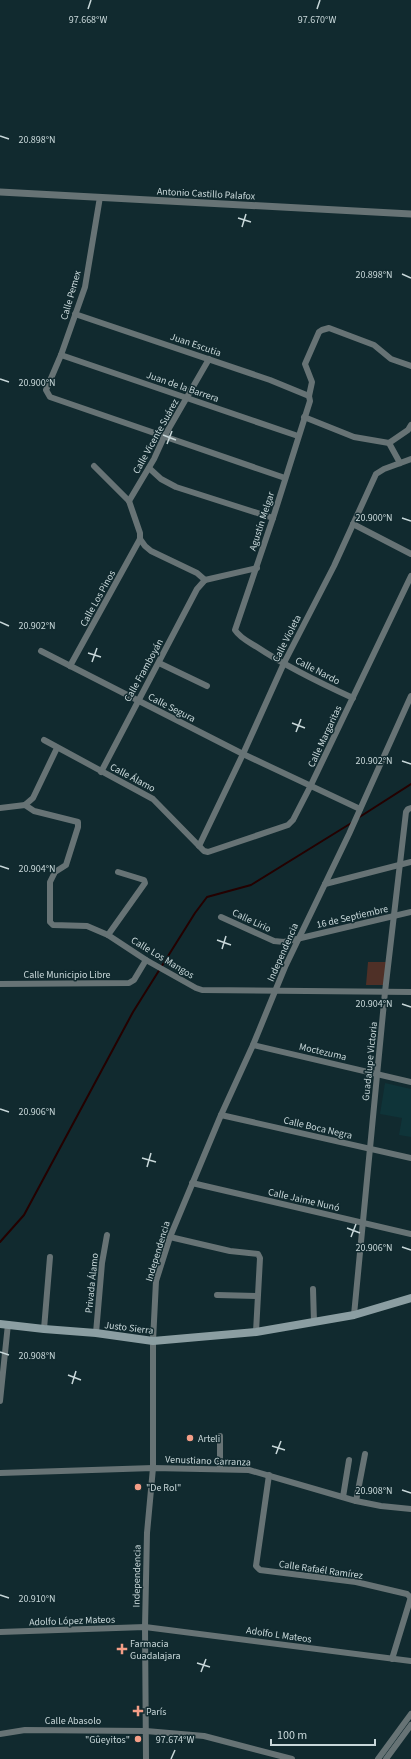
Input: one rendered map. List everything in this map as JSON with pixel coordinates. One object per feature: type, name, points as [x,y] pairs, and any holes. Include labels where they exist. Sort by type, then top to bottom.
[{"type":"main road","name":"Justo Sierra","points":[[4,1324],[96,1333],[153,1341],[256,1332],[354,1315],[411,1298]]},
{"type":"street","name":"Antonio Castillo Palafox","points":[[0,192],[411,214]]},
{"type":"street","name":"Calle Pemex","points":[[100,197],[85,287],[61,355],[46,390],[50,397],[164,437]]},
{"type":"street","name":"Juan Escutia","points":[[75,314],[270,380],[309,396]]},
{"type":"street","name":"Agustín Melgar","points":[[235,630],[257,568],[310,401],[309,396],[312,382],[305,364],[319,332],[329,328],[374,345],[391,359],[411,366]]},
{"type":"street","name":"Juan de la Barrera","points":[[61,355],[298,436]]},
{"type":"street","name":"Calle Vicente Suárez","points":[[129,501],[149,468],[164,437],[209,359]]},
{"type":"street","points":[[304,417],[354,438],[389,443],[408,430],[411,425]]},
{"type":"street","points":[[164,437],[285,478]]},
{"type":"street","points":[[389,443],[400,463]]},
{"type":"street","name":"Calle Violeta","points":[[199,846],[284,664],[376,474],[384,469],[411,459]]},
{"type":"street","points":[[94,466],[129,501],[140,533],[140,539],[144,546],[151,551],[197,573],[205,580],[257,568]]},
{"type":"street","points":[[149,468],[161,479],[176,487],[273,518]]},
{"type":"street","points":[[353,524],[411,554]]},
{"type":"street","name":"Calle Los Pinos","points":[[70,666],[140,539]]},
{"type":"street","name":"Calle Margaritas","points":[[208,852],[288,825],[293,820],[411,576]]},
{"type":"street","name":"Calle Framboyán","points":[[101,772],[137,701],[198,589],[205,580]]},
{"type":"street","name":"Calle Nardo","points":[[235,630],[238,635],[284,664],[353,698]]},
{"type":"street","name":"Calle Segura","points":[[41,651],[137,701],[359,811]]},
{"type":"street","points":[[159,663],[207,686]]},
{"type":"street","name":"Independencia","points":[[146,1759],[145,1627],[147,1534],[153,1468],[153,1341],[156,1281],[170,1237],[221,1115],[253,1045],[298,939],[349,834],[411,696]]},
{"type":"street","points":[[0,808],[25,805],[34,798],[57,748],[44,740]]},
{"type":"street","name":"Calle Álamo","points":[[57,748],[153,799],[199,846],[208,852]]},
{"type":"street","name":"Calle Los Mangos","points":[[25,805],[34,811],[78,822],[78,827],[66,865],[55,872],[50,882],[50,922],[53,925],[87,926],[108,935],[149,962],[202,990],[411,992]]},
{"type":"street","name":"Guadalupe Victoria","points":[[354,1315],[385,992],[400,865],[409,809]]},
{"type":"street","points":[[325,884],[411,862]]},
{"type":"street","points":[[108,935],[145,883],[144,880],[118,872]]},
{"type":"street","name":"16 de Septiembre","points":[[298,939],[411,912]]},
{"type":"street","name":"Calle Lirio","points":[[221,917],[274,941],[284,942],[298,939]]},
{"type":"street","name":"Calle Municipio Libre","points":[[0,984],[129,983],[134,980],[149,962]]},
{"type":"street","name":"Moctezuma","points":[[253,1045],[411,1082]]},
{"type":"street","name":"Calle Boca Negra","points":[[221,1115],[411,1158]]},
{"type":"street","name":"Calle Jaime Nunó","points":[[192,1183],[411,1234]]},
{"type":"street","name":"Privada Álamo","points":[[96,1333],[102,1263],[107,1235]]},
{"type":"street","points":[[170,1237],[230,1251],[258,1254],[260,1258],[256,1332]]},
{"type":"street","points":[[44,1329],[50,1257]]},
{"type":"street","points":[[313,1289],[314,1322]]},
{"type":"street","points":[[217,1295],[257,1296]]},
{"type":"street","points":[[0,1401],[4,1324]]},
{"type":"street","points":[[220,1436],[220,1469]]},
{"type":"street","points":[[356,1501],[365,1454]]},
{"type":"street","points":[[343,1497],[349,1460]]},
{"type":"street","name":"Venustiano Carranza","points":[[0,1473],[153,1468],[249,1470],[356,1501],[411,1510]]},
{"type":"street","name":"Calle Rafaél Ramírez","points":[[269,1475],[256,1566],[260,1570],[356,1582],[407,1594],[411,1597],[392,1659]]},
{"type":"street","name":"Adolfo López Mateos","points":[[0,1632],[145,1627]]},
{"type":"street","name":"Adolfo L Mateos","points":[[145,1627],[411,1661]]},
{"type":"street","points":[[385,1755],[411,1714]]},
{"type":"street","points":[[378,1759],[385,1755],[411,1725]]},
{"type":"street","name":"Calle Abasolo","points":[[0,1734],[25,1730],[146,1731],[204,1736],[292,1759]]},
{"type":"shaded area","points":[[368,962],[387,962],[384,985],[366,985]]},
{"type":"shaded area","points":[[385,1083],[411,1089],[411,1137],[399,1135],[402,1118],[380,1114]]},
{"type":"waterway","points":[[358,818],[411,784]]},
{"type":"waterway","points":[[0,1242],[24,1215],[133,1012],[195,913],[207,897],[251,885],[353,822]]},
{"type":"place","name":"Arteli","points":[[190,1438]]},
{"type":"place","name":"\"De Rol\"","points":[[138,1487]]},
{"type":"place","name":"Farmacia Guadalajara","points":[[122,1649]]},
{"type":"place","name":"París","points":[[138,1711]]},
{"type":"place","name":"\"Gûeyitos\"","points":[[138,1739]]}]
